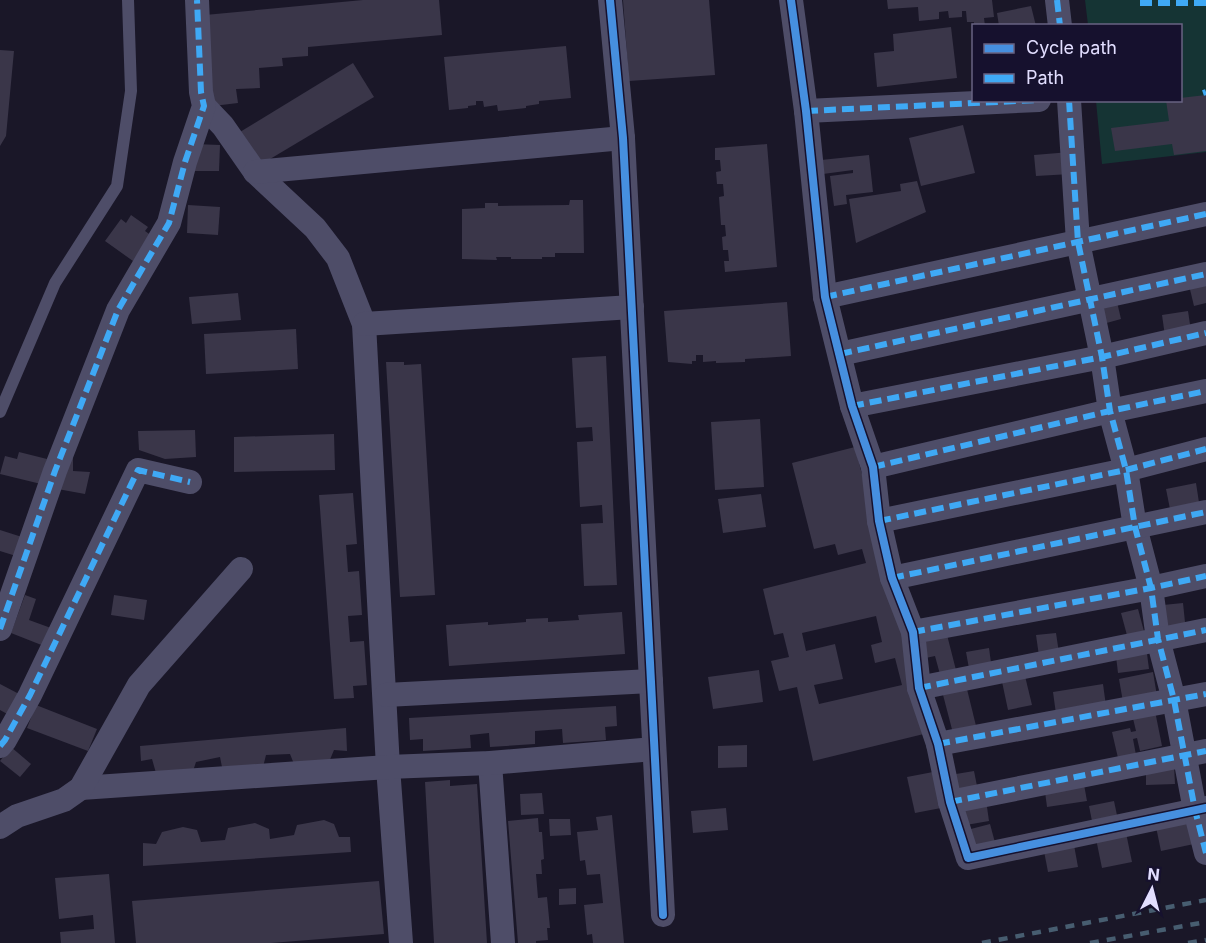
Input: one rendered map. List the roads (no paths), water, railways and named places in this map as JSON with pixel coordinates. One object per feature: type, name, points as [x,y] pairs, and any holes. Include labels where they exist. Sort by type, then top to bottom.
[{"type":"street","points":[[197,0],[201,92],[204,105],[223,126],[255,172],[315,228],[338,258],[364,324],[386,695],[388,767],[401,943]]},
{"type":"street","points":[[610,0],[623,138],[663,915]]},
{"type":"street","points":[[791,0],[806,111],[825,297],[852,406],[873,467],[879,521],[892,578],[913,632],[920,688],[938,744],[950,802],[968,858],[1201,809]]},
{"type":"street","points":[[1057,0],[1060,24]]},
{"type":"street","points":[[806,111],[997,102]]},
{"type":"street","points":[[1069,102],[1078,242],[1102,357],[1110,411],[1126,470],[1135,527],[1150,588],[1158,639],[1174,700],[1196,753],[1206,853]]},
{"type":"street","points":[[0,629],[55,471],[118,309],[169,223],[185,162],[204,105]]},
{"type":"street","points":[[255,172],[623,138]]},
{"type":"street","points":[[825,297],[1206,214]]},
{"type":"street","points":[[840,354],[1206,274]]},
{"type":"street","points":[[364,324],[632,307]]},
{"type":"street","points":[[852,406],[1102,357],[1206,333]]},
{"type":"street","points":[[873,467],[1110,411],[1206,391]]},
{"type":"street","points":[[879,521],[1126,470],[1206,449]]},
{"type":"street","points":[[0,746],[30,695],[138,470],[190,482]]},
{"type":"street","points":[[892,578],[1206,512]]},
{"type":"street","points":[[0,827],[17,816],[64,800],[81,788],[140,685],[241,568]]},
{"type":"street","points":[[913,632],[1206,576]]},
{"type":"street","points":[[920,688],[1206,630]]},
{"type":"street","points":[[386,695],[651,681]]},
{"type":"street","points":[[938,744],[1206,694]]},
{"type":"street","points":[[81,788],[388,767],[490,763],[654,749]]},
{"type":"street","points":[[950,802],[1196,753]]},
{"type":"street","points":[[490,763],[503,943]]},
{"type":"lane","points":[[0,412],[2,398],[55,283],[117,186],[131,91],[129,0]]},
{"type":"railway","points":[[982,943],[1206,900]]},
{"type":"railway","points":[[1090,943],[1206,922]]},
{"type":"railway","points":[[1188,943],[1206,940]]}]
